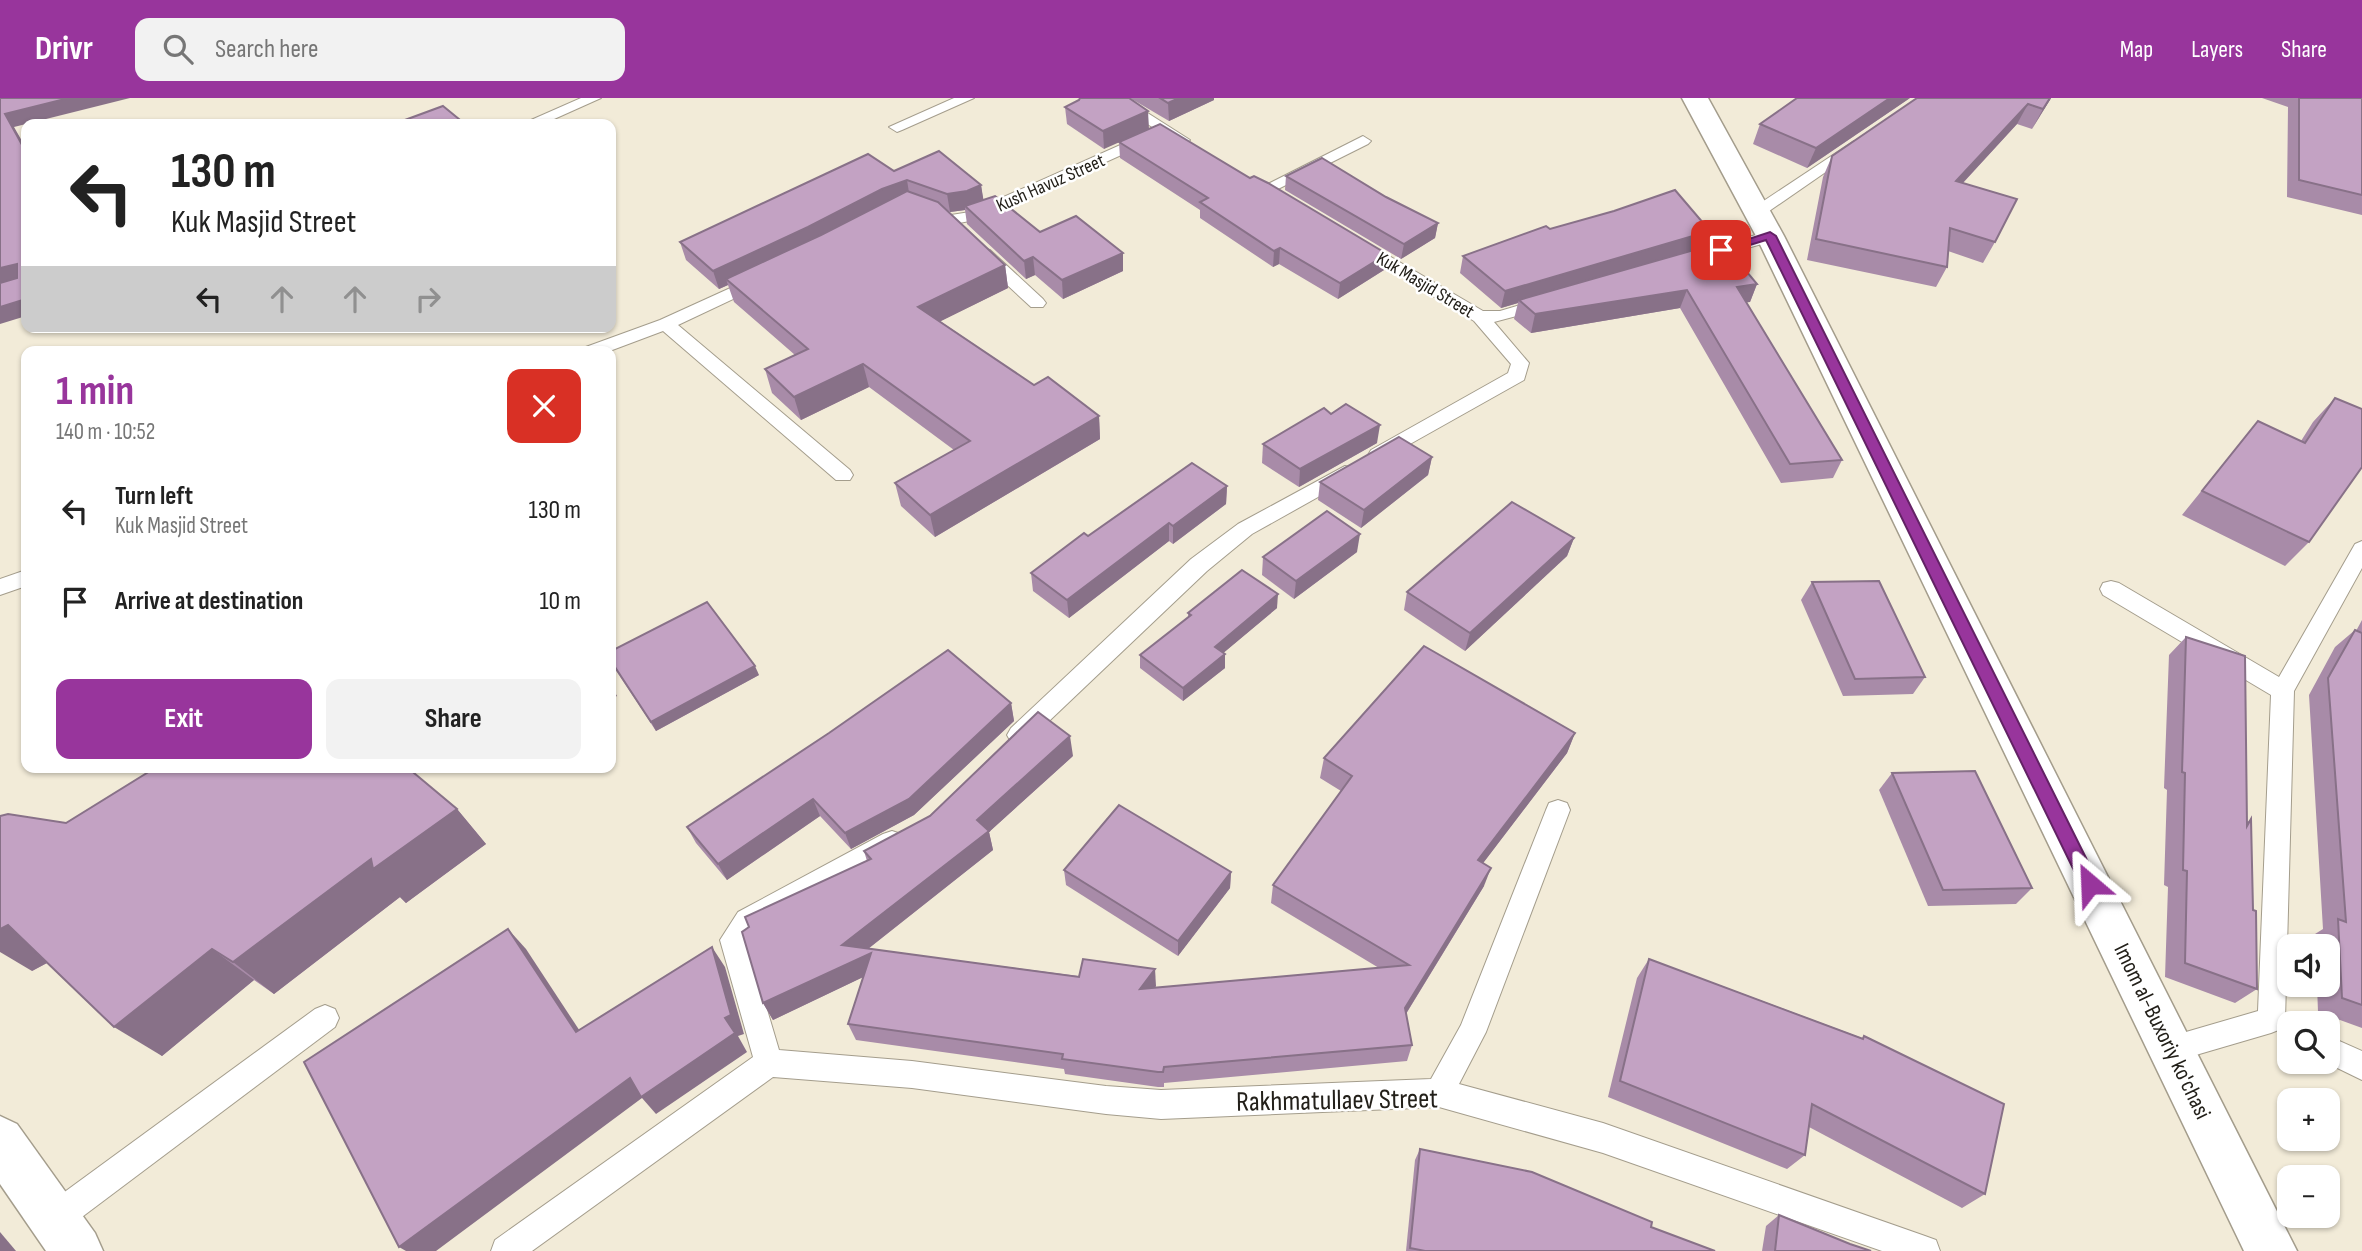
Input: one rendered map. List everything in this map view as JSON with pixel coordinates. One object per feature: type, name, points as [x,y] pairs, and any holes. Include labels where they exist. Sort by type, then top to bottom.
[{"type":"main road","name":"Imom al-Buxoriy ko'chasi","points":[[1695,98],[1763,224],[2272,1251]]},
{"type":"main road","points":[[0,1141],[66,1235]]},
{"type":"lane","points":[[542,119],[594,98]]},
{"type":"lane","points":[[897,127],[967,98]]},
{"type":"lane","points":[[1113,98],[1199,150]]},
{"type":"lane","name":"Kush Havuz Street","points":[[949,220],[974,216],[1164,130]]},
{"type":"lane","points":[[1680,262],[1763,224],[1868,136]]},
{"type":"lane","points":[[1291,202],[1262,185],[1363,141]]},
{"type":"lane","points":[[911,206],[949,220],[1037,303]]},
{"type":"lane","name":"Kuk Masjid Street","points":[[1348,237],[1480,317],[1501,316],[1565,297]]},
{"type":"lane","points":[[606,346],[666,324],[773,274]]},
{"type":"lane","points":[[1005,749],[1161,599],[1245,529],[1517,376],[1520,363],[1480,317]]},
{"type":"lane","points":[[666,324],[843,475]]},
{"type":"lane","points":[[2280,1011],[2283,691],[2362,549]]},
{"type":"lane","points":[[0,587],[21,580]]},
{"type":"lane","points":[[2111,589],[2283,691]]},
{"type":"lane","points":[[1439,1093],[1472,1032],[1558,810]]},
{"type":"lane","points":[[506,1251],[769,1063],[733,940],[747,920],[912,831]]},
{"type":"lane","points":[[66,1235],[326,1018]]},
{"type":"lane","points":[[2172,1049],[2277,1025]]},
{"type":"lane","points":[[2340,1055],[2362,1066]]},
{"type":"lane","name":"Rakhmatullaev Street","points":[[769,1063],[897,1071],[1081,1096],[1184,1106],[1214,1102],[1439,1093],[1603,1138],[1924,1251]]},
{"type":"building","points":[[0,98],[69,98],[5,114],[21,143],[21,301],[0,307],[0,283],[17,278],[17,264],[0,268]]},
{"type":"building","points":[[1080,98],[1129,98],[1148,111],[1103,131],[1065,107]]},
{"type":"building","points":[[1160,98],[1179,98],[1168,103]]},
{"type":"building","points":[[1797,98],[1890,98],[1816,148],[1760,124]]},
{"type":"building","points":[[1917,98],[2050,98],[2043,109],[2028,104],[1956,181],[2017,199],[1995,242],[1950,228],[1947,267],[1816,239],[1832,156]]},
{"type":"building","points":[[2299,98],[2362,98],[2362,195],[2299,180]]},
{"type":"building","points":[[443,106],[459,119],[408,119]]},
{"type":"building","points":[[1160,124],[1250,178],[1254,176],[1268,183],[1387,254],[1340,283],[1280,248],[1274,251],[1200,202],[1208,198],[1119,142]]},
{"type":"building","points":[[939,151],[981,185],[967,191],[947,194],[907,180],[882,189],[713,271],[680,242],[868,154],[894,171]]},
{"type":"building","points":[[1322,158],[1386,197],[1438,223],[1404,244],[1286,176]]},
{"type":"building","points":[[1675,190],[1710,231],[1505,291],[1463,256],[1546,226],[1550,229]]},
{"type":"building","points":[[907,191],[938,202],[1005,265],[918,307],[1034,385],[1048,377],[1099,416],[930,515],[895,483],[970,441],[863,364],[794,397],[765,369],[808,349],[726,279]]},
{"type":"building","points":[[995,196],[1040,232],[1076,216],[1123,253],[1062,280],[1033,257],[1024,261],[965,206]]},
{"type":"building","points":[[1722,242],[1757,284],[1737,287],[1842,460],[1790,464],[1687,290],[1535,314],[1519,300]]},
{"type":"building","points":[[2335,398],[2362,409],[2362,467],[2309,542],[2202,491],[2258,421],[2305,443]]},
{"type":"building","points":[[1346,404],[1380,425],[1300,469],[1263,444],[1324,408],[1331,414]]},
{"type":"building","points":[[1399,437],[1432,457],[1364,510],[1320,482]]},
{"type":"building","points":[[1192,463],[1227,486],[1173,526],[1169,523],[1067,600],[1031,573],[1084,533],[1088,536]]},
{"type":"building","points":[[1512,502],[1574,538],[1470,633],[1407,592]]},
{"type":"building","points":[[1327,511],[1360,534],[1296,581],[1263,557]]},
{"type":"building","points":[[1242,570],[1278,594],[1215,647],[1225,654],[1183,688],[1140,655],[1191,615],[1188,613]]},
{"type":"building","points":[[1879,581],[1925,677],[1855,679],[1812,582]]},
{"type":"building","points":[[707,602],[755,666],[651,722],[616,669],[616,648]]},
{"type":"building","points":[[2355,630],[2362,633],[2362,1005],[2342,998],[2338,919],[2346,922],[2328,678]]},
{"type":"building","points":[[2186,637],[2245,656],[2247,826],[2251,819],[2257,989],[2185,963],[2187,871],[2183,870],[2185,773],[2182,772]]},
{"type":"building","points":[[1424,646],[1575,733],[1478,860],[1491,868],[1405,1008],[1412,1045],[1164,1067],[1163,1072],[1158,1072],[1062,1059],[1063,1054],[848,1024],[871,953],[763,1003],[742,932],[749,927],[745,917],[871,859],[864,851],[930,816],[1038,712],[1070,736],[977,820],[989,831],[842,945],[1079,977],[1083,959],[1155,969],[1140,989],[1409,965],[1273,885],[1352,776],[1324,758]]},
{"type":"building","points":[[948,650],[1011,703],[909,799],[845,833],[813,799],[718,864],[687,827],[829,733]]},
{"type":"building","points":[[1975,771],[2032,888],[1943,890],[1892,773]]},
{"type":"building","points":[[147,773],[414,773],[457,809],[373,869],[371,859],[233,962],[212,949],[114,1027],[8,925],[0,929],[0,816],[8,814],[66,823]]},
{"type":"building","points":[[1119,805],[1231,872],[1178,941],[1064,870]]},
{"type":"building","points":[[508,929],[576,1032],[712,947],[731,1015],[725,1018],[735,1033],[641,1097],[630,1078],[399,1247],[304,1062]]},
{"type":"building","points":[[1649,959],[1863,1039],[1864,1036],[2004,1104],[1985,1194],[1812,1104],[1805,1155],[1620,1081]]},
{"type":"building","points":[[1420,1149],[1532,1172],[1652,1222],[1651,1227],[1715,1251],[1425,1251],[1410,1248]]},
{"type":"building","points":[[1779,1215],[1850,1244],[1871,1251],[1775,1251]]},
{"type":"route","points":[[1721,250],[1770,236],[2090,884]]}]
